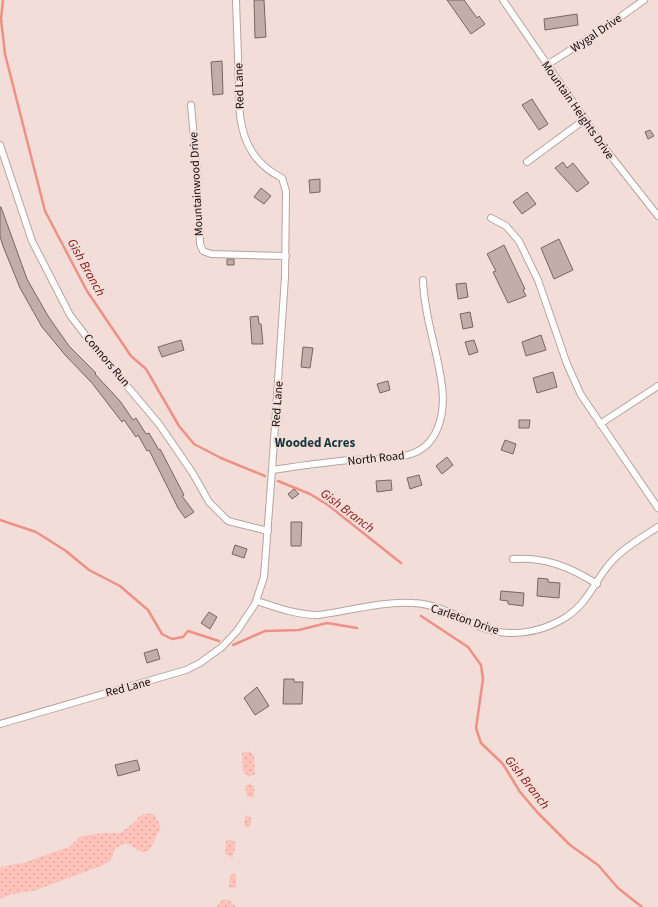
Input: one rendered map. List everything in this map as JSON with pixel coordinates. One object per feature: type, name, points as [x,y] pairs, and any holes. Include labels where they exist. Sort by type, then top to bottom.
[{"type":"street","name":"Red Lane","points":[[0,724],[168,676],[193,666],[222,647],[246,619],[257,601],[264,577],[268,531],[286,256],[286,191],[282,178],[270,172],[259,163],[250,151],[242,132],[240,116],[236,0]]},
{"type":"street","name":"Mountain Heights Drive","points":[[503,0],[584,120],[658,216]]},
{"type":"street","name":"Wygal Drive","points":[[547,64],[609,25],[644,0]]},
{"type":"street","name":"Mountainwood Drive","points":[[191,105],[197,172],[201,248],[211,254],[286,256]]},
{"type":"street","points":[[528,162],[584,120]]},
{"type":"street","name":"Connors Run","points":[[0,145],[32,241],[70,315],[95,348],[159,424],[192,472],[209,502],[228,521],[268,531]]},
{"type":"street","points":[[491,218],[512,232],[526,254],[538,280],[572,378],[600,424],[658,508]]},
{"type":"street","name":"North Road","points":[[272,470],[316,463],[404,456],[421,449],[432,439],[440,423],[443,394],[425,310],[422,280]]},
{"type":"street","points":[[600,424],[658,386]]},
{"type":"street","name":"Carleton Drive","points":[[257,601],[295,614],[307,615],[319,615],[400,603],[413,603],[441,609],[493,630],[514,633],[539,630],[563,619],[580,606],[614,559],[658,527]]},
{"type":"street","points":[[513,559],[527,558],[554,562],[569,568],[597,584]]},
{"type":"shaded area","points":[[249,751],[254,755],[255,774],[249,777],[243,772],[242,753]]},
{"type":"shaded area","points":[[248,784],[254,786],[254,796],[252,798],[247,796],[245,786]]},
{"type":"shaded area","points":[[148,813],[155,815],[161,827],[150,849],[144,853],[126,844],[119,846],[114,850],[113,856],[110,860],[101,866],[33,891],[12,894],[0,899],[0,867],[23,863],[69,847],[81,836],[104,833],[121,833],[137,820],[139,816]]},
{"type":"shaded area","points":[[245,816],[250,816],[252,822],[248,828],[244,826]]},
{"type":"shaded area","points":[[230,839],[236,843],[233,858],[225,854],[226,841]]},
{"type":"shaded area","points":[[231,874],[236,874],[236,887],[232,889],[229,887]]},
{"type":"shaded area","points":[[222,899],[229,900],[236,907],[217,907]]},
{"type":"building","points":[[254,0],[264,0],[266,37],[255,38]]},
{"type":"building","points":[[447,0],[464,0],[477,18],[479,16],[485,24],[471,34]]},
{"type":"building","points":[[577,14],[578,25],[545,30],[544,19]]},
{"type":"building","points":[[222,61],[223,94],[213,95],[211,62]]},
{"type":"building","points":[[532,99],[548,124],[539,130],[522,105]]},
{"type":"building","points":[[650,130],[654,136],[648,139],[645,132]]},
{"type":"building","points":[[563,162],[567,168],[573,163],[589,183],[577,192],[555,168]]},
{"type":"building","points":[[320,179],[320,192],[310,193],[309,180]]},
{"type":"building","points":[[261,188],[271,196],[264,204],[254,197]]},
{"type":"building","points":[[527,192],[536,204],[522,214],[513,202]]},
{"type":"building","points":[[0,207],[27,279],[48,316],[69,346],[96,373],[95,374],[120,401],[133,420],[136,418],[146,434],[149,433],[159,450],[160,449],[184,495],[182,496],[194,512],[185,518],[178,508],[149,450],[147,451],[138,435],[136,437],[124,420],[122,422],[92,383],[66,356],[42,327],[20,288],[3,246],[0,236]]},
{"type":"building","points":[[559,239],[573,270],[554,279],[541,248]]},
{"type":"building","points":[[504,245],[525,289],[523,290],[526,296],[508,303],[493,272],[496,271],[487,254]]},
{"type":"building","points":[[227,259],[234,259],[234,265],[227,265]]},
{"type":"building","points":[[466,283],[468,297],[458,299],[456,284]]},
{"type":"building","points":[[470,312],[473,327],[463,329],[460,314]]},
{"type":"building","points":[[258,316],[259,324],[261,324],[263,344],[252,344],[250,317]]},
{"type":"building","points":[[541,335],[546,350],[526,356],[522,342]]},
{"type":"building","points":[[181,340],[184,350],[162,357],[158,347]]},
{"type":"building","points":[[474,340],[478,352],[469,355],[465,342]]},
{"type":"building","points":[[303,347],[313,348],[310,368],[301,367]]},
{"type":"building","points":[[553,372],[557,387],[537,393],[533,378]]},
{"type":"building","points":[[388,381],[390,390],[380,393],[377,384]]},
{"type":"building","points":[[519,420],[530,420],[529,428],[519,428]]},
{"type":"building","points":[[505,440],[516,444],[513,454],[501,450]]},
{"type":"building","points":[[447,457],[453,465],[442,474],[436,466]]},
{"type":"building","points":[[419,475],[422,485],[410,489],[407,478]]},
{"type":"building","points":[[391,480],[392,490],[377,492],[376,481]]},
{"type":"building","points":[[294,489],[299,494],[292,499],[288,494]]},
{"type":"building","points":[[291,522],[302,522],[301,546],[291,546]]},
{"type":"building","points":[[235,545],[247,549],[244,558],[232,554]]},
{"type":"building","points":[[538,578],[548,579],[548,582],[560,583],[559,598],[537,596]]},
{"type":"building","points":[[501,591],[524,593],[523,606],[508,604],[508,601],[500,600]]},
{"type":"building","points":[[209,612],[217,617],[210,629],[201,623]]},
{"type":"building","points":[[157,649],[160,659],[147,663],[144,653]]},
{"type":"building","points":[[284,679],[294,679],[294,682],[303,682],[302,704],[283,704]]},
{"type":"building","points":[[257,687],[269,706],[255,715],[244,698]]},
{"type":"building","points":[[137,760],[140,770],[118,776],[115,765]]},
{"type":"waterway","name":"Gish Branch","points":[[3,0],[1,19],[5,54],[45,211],[87,291],[131,356],[146,369],[179,426],[194,444],[221,458],[265,476]]},
{"type":"waterway","name":"Gish Branch","points":[[278,481],[310,494],[328,505],[401,563]]},
{"type":"waterway","points":[[0,520],[36,532],[66,551],[89,570],[120,586],[148,610],[162,634],[172,639],[183,637],[188,631],[219,641]]},
{"type":"waterway","name":"Gish Branch","points":[[421,616],[468,647],[481,665],[483,679],[476,728],[481,743],[503,764],[520,792],[538,813],[570,845],[598,865],[618,888],[642,907]]},
{"type":"waterway","points":[[233,645],[265,631],[299,630],[327,623],[357,628]]},
{"type":"district","name":"Wooded Acres","points":[[315,442]]}]
